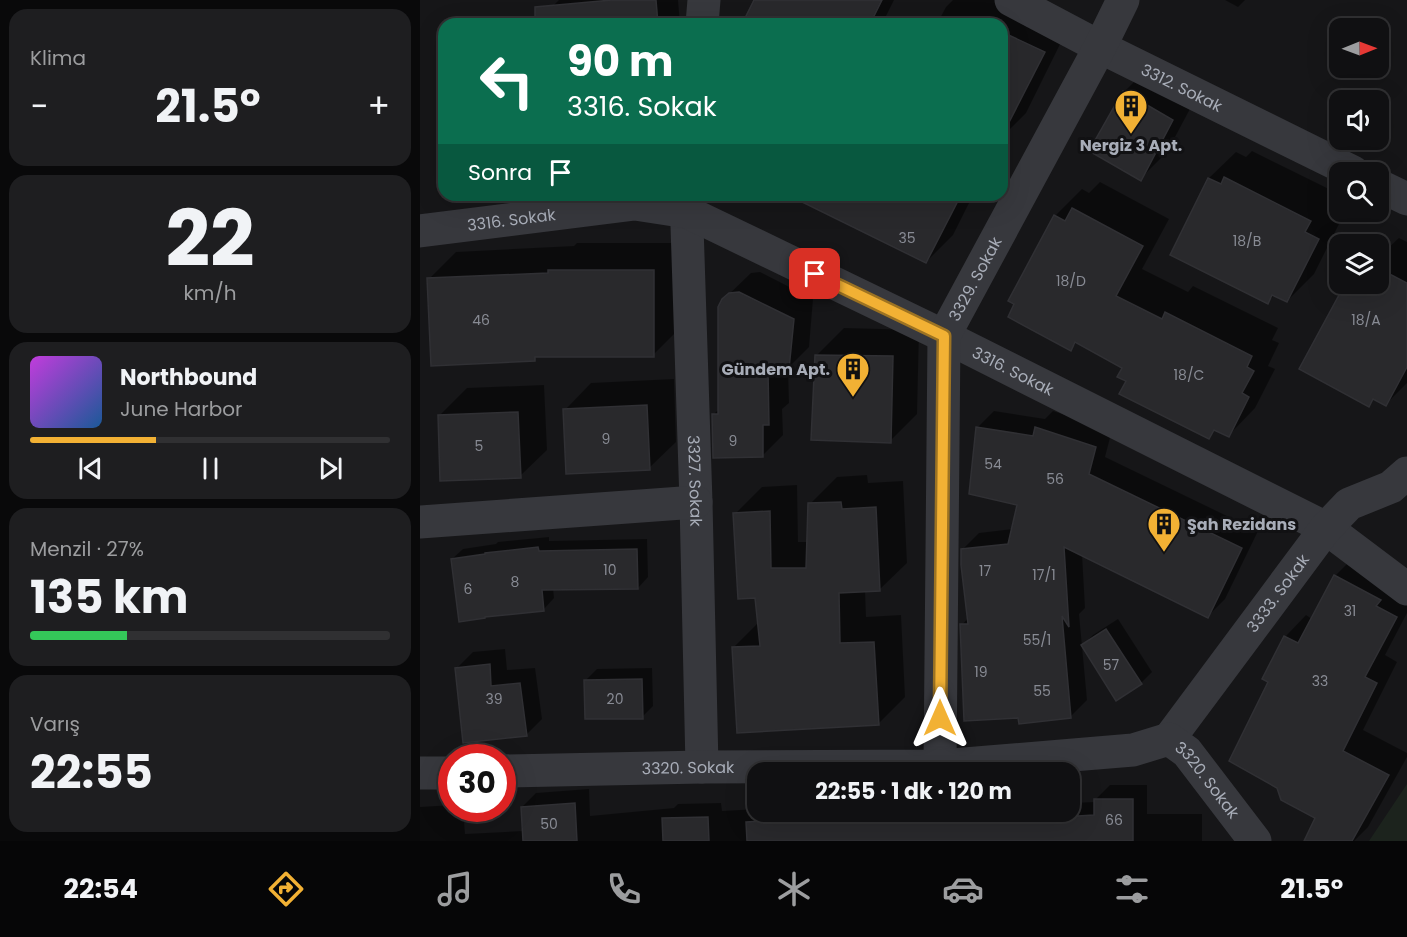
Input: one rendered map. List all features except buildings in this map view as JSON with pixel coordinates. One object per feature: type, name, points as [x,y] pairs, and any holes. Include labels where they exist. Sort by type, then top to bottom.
[{"type":"street","points":[[702,18],[704,0]]},
{"type":"street","name":"3312. Sokak","points":[[1011,0],[1100,47],[1333,162]]},
{"type":"street","name":"3329. Sokak","points":[[940,762],[944,336],[1123,0]]},
{"type":"street","points":[[1389,190],[1407,199]]},
{"type":"street","name":"3316. Sokak","points":[[420,231],[635,204],[687,203],[944,336],[1326,528],[1407,589]]},
{"type":"street","name":"3327. Sokak","points":[[687,203],[702,767]]},
{"type":"street","name":"3333. Sokak","points":[[1169,738],[1326,528],[1349,504],[1391,487],[1407,473]]},
{"type":"street","points":[[420,522],[696,502]]},
{"type":"street","name":"3320. Sokak","points":[[988,762],[1133,750],[1169,738],[1187,752],[1255,841]]},
{"type":"street","name":"3320. Sokak","points":[[516,771],[747,767]]},
{"type":"street","points":[[420,773],[438,772]]},
{"type":"shaded area","points":[[1407,784],[1407,841],[1369,841]]},
{"type":"place","name":"Nergiz 3 Apt.","points":[[1131,135]]},
{"type":"place","name":"Gündem Apt.","points":[[853,398]]},
{"type":"place","name":"Şah Rezidans","points":[[1164,553]]},
{"type":"route","points":[[815,274],[944,336],[940,718]]}]
